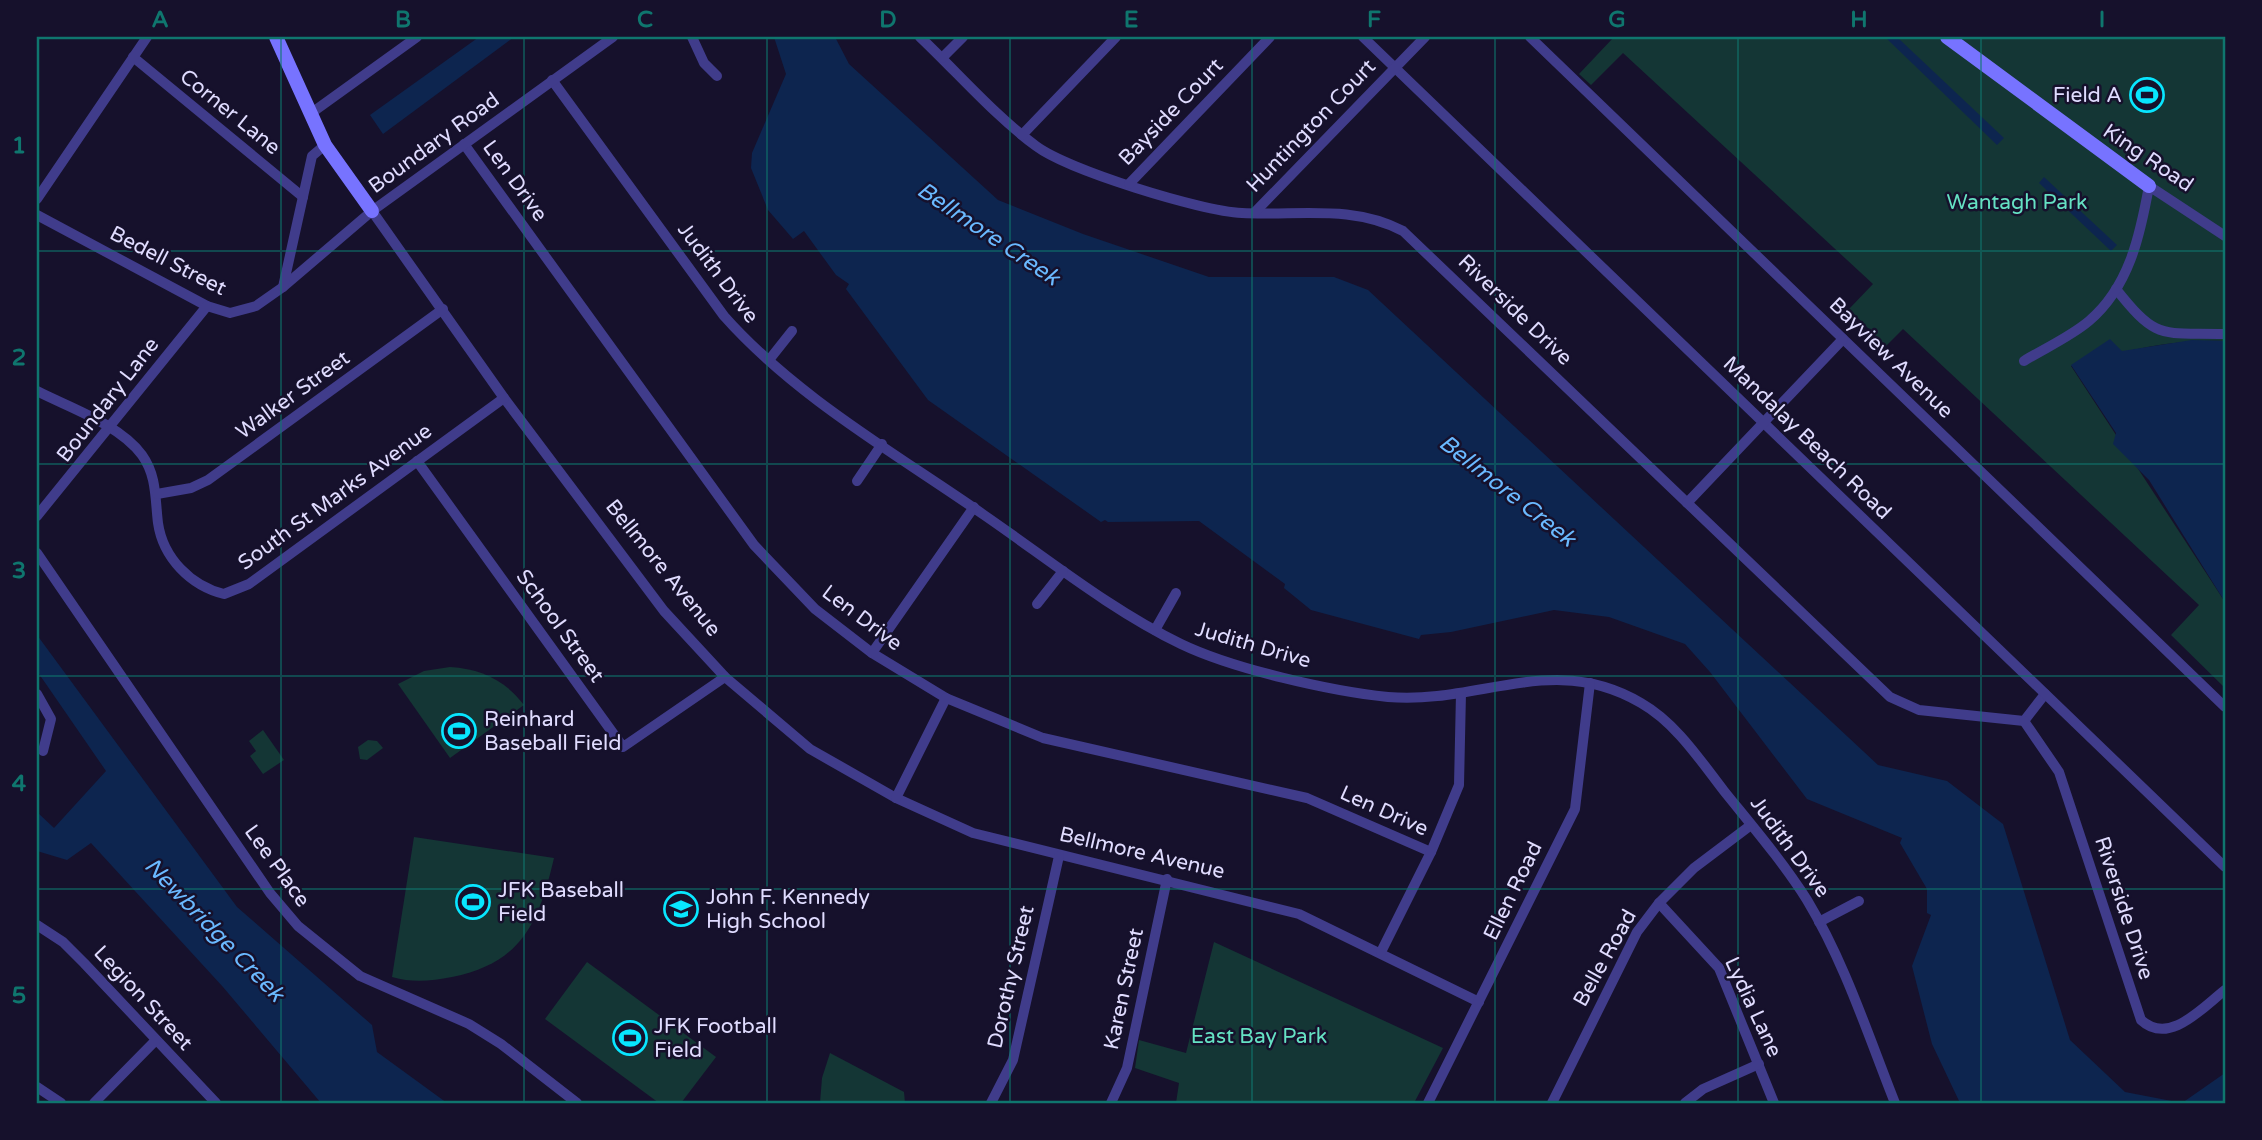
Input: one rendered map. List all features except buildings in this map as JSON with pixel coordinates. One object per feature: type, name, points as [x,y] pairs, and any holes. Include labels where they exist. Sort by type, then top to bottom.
[{"type":"street","points":[[37,199],[147,37]]},
{"type":"street","name":"Bellmore Avenue","points":[[276,37],[325,145],[504,398],[664,611],[725,677],[810,749],[896,798],[973,832],[1059,856],[1167,879],[1298,914],[1381,952],[1479,1002]]},
{"type":"street","points":[[310,114],[417,37]]},
{"type":"street","name":"Boundary Road","points":[[283,288],[372,211],[613,37]]},
{"type":"street","points":[[692,37],[704,63],[717,76]]},
{"type":"street","name":"Riverside Drive","points":[[920,37],[1038,148],[1066,162],[1203,207],[1255,212],[1359,214],[1403,231],[1890,697],[1919,710],[2024,721],[2059,772],[2141,1020],[2154,1030],[2170,1029],[2225,990]]},
{"type":"street","points":[[942,58],[963,37]]},
{"type":"street","points":[[1023,135],[1116,37]]},
{"type":"street","name":"Bayside Court","points":[[1129,184],[1270,37]]},
{"type":"street","name":"Mandalay Beach Road","points":[[1363,37],[2225,867]]},
{"type":"street","name":"Huntington Court","points":[[1255,212],[1424,37]]},
{"type":"street","name":"Bayview Avenue","points":[[1530,37],[2225,707]]},
{"type":"street","name":"King Road","points":[[1947,37],[2150,186],[2225,236]]},
{"type":"street","name":"Corner Lane","points":[[133,57],[303,197]]},
{"type":"street","name":"Judith Drive","points":[[552,80],[724,316],[747,341],[799,386],[1063,570],[1155,630],[1200,653],[1234,664],[1329,686],[1411,698],[1461,693],[1543,678],[1590,683],[1640,702],[1668,724],[1790,874],[1840,963],[1895,1103]]},
{"type":"street","name":"Len Drive","points":[[464,144],[754,545],[815,609],[872,653],[946,698],[1043,738],[1307,798],[1431,852]]},
{"type":"street","points":[[283,288],[312,156],[325,145]]},
{"type":"street","points":[[2024,361],[2089,321],[2116,289],[2139,240],[2150,186]]},
{"type":"street","name":"Bedell Street","points":[[37,215],[207,306],[230,313],[242,312],[283,288]]},
{"type":"street","points":[[2116,289],[2141,320],[2154,329],[2225,334]]},
{"type":"street","name":"Boundary Lane","points":[[37,516],[207,306]]},
{"type":"street","name":"Walker Street","points":[[156,494],[191,488],[208,480],[443,309]]},
{"type":"street","points":[[769,360],[792,331]]},
{"type":"street","points":[[1687,503],[1843,339]]},
{"type":"street","name":"South St Marks Avenue","points":[[37,391],[110,429],[144,457],[156,494],[159,527],[173,559],[198,585],[223,594],[249,584],[504,398]]},
{"type":"street","points":[[857,481],[882,444]]},
{"type":"street","name":"School Street","points":[[417,461],[623,747],[725,677]]},
{"type":"street","points":[[872,653],[974,508]]},
{"type":"street","name":"Lee Place","points":[[37,553],[270,893],[298,926],[360,976],[469,1024],[501,1044],[577,1103]]},
{"type":"street","points":[[1037,604],[1063,570]]},
{"type":"street","points":[[1155,630],[1176,593]]},
{"type":"street","name":"Ellen Road","points":[[1428,1103],[1575,809],[1590,683]]},
{"type":"street","points":[[1381,952],[1431,852],[1459,785],[1461,693]]},
{"type":"street","points":[[37,694],[51,719],[43,751]]},
{"type":"street","points":[[2024,721],[2045,694]]},
{"type":"street","points":[[896,798],[946,698]]},
{"type":"street","name":"Belle Road","points":[[1552,1103],[1637,932],[1659,904],[1694,868],[1751,825]]},
{"type":"street","name":"Dorothy Street","points":[[991,1103],[1013,1060],[1059,856]]},
{"type":"street","name":"Karen Street","points":[[1111,1103],[1127,1068],[1167,879]]},
{"type":"street","points":[[1819,922],[1859,901]]},
{"type":"street","name":"Lydia Lane","points":[[1659,904],[1719,968],[1774,1103]]},
{"type":"street","name":"Legion Street","points":[[37,925],[63,942],[216,1103]]},
{"type":"street","points":[[94,1103],[156,1040]]},
{"type":"street","points":[[1685,1103],[1703,1089],[1759,1065]]},
{"type":"street","points":[[37,1087],[61,1103]]},
{"type":"green space","name":"Wantagh Park","points":[[1614,37],[2225,37],[2225,341],[2147,347],[2071,366],[2225,602],[2225,688],[2171,635],[2199,605],[1903,329],[1886,346],[1849,309],[1873,284],[1623,53],[1591,85],[1579,74]]},
{"type":"green space","name":"Reinhard Baseball Field","points":[[450,667],[472,670],[491,677],[509,689],[524,705],[450,758],[398,684],[424,671]]},
{"type":"green space","points":[[263,730],[284,760],[263,774],[250,756],[256,751],[249,741]]},
{"type":"green space","points":[[368,740],[377,741],[383,748],[367,760],[360,759],[358,747]]},
{"type":"green space","name":"JFK Baseball Field","points":[[414,837],[554,858],[534,920],[511,950],[495,962],[437,980],[392,977]]},
{"type":"green space","name":"East Bay Park","points":[[1214,942],[1443,1048],[1414,1103],[1176,1103],[1179,1083],[1135,1068],[1139,1040],[1186,1053]]},
{"type":"green space","name":"JFK Football Field","points":[[587,962],[716,1057],[681,1103],[659,1103],[545,1019]]},
{"type":"green space","points":[[830,1053],[904,1092],[905,1103],[820,1103],[822,1078]]},
{"type":"water","points":[[479,37],[514,37],[383,134],[370,115]]},
{"type":"water","name":"Bellmore Creek","points":[[774,37],[835,37],[849,64],[998,200],[1083,234],[1209,277],[1334,277],[1368,290],[1878,765],[1947,781],[2003,824],[2070,1040],[2125,1092],[2182,1103],[1960,1103],[1932,1044],[1912,966],[1931,915],[1927,913],[1927,889],[1900,843],[1902,838],[1807,799],[1710,672],[1685,644],[1609,617],[1554,610],[1451,632],[1421,635],[1419,639],[1311,610],[1284,588],[1285,584],[1199,521],[1101,522],[928,400],[846,289],[849,284],[836,275],[804,231],[793,239],[768,210],[751,168],[752,153],[786,74]]},
{"type":"water","points":[[1885,37],[1897,37],[2004,138],[1997,145]]},
{"type":"water","points":[[2044,177],[2117,245],[2111,251],[2039,183]]},
{"type":"water","points":[[2110,339],[2122,351],[2192,340],[2225,341],[2225,602],[2149,480],[2113,444],[2116,433],[2071,365]]},
{"type":"water","name":"Newbridge Creek","points":[[37,635],[237,907],[372,1025],[377,1052],[447,1103],[321,1103],[223,987],[91,843],[67,860],[37,851],[37,812],[54,828],[106,771],[37,671]]},
{"type":"water","points":[[2225,1073],[2225,1103],[2182,1103]]},
{"type":"place","name":"Field A","points":[[2147,95]]},
{"type":"place","name":"Reinhard Baseball Field","points":[[459,731]]},
{"type":"place","name":"JFK Baseball Field","points":[[473,902]]},
{"type":"place","name":"John F. Kennedy High School","points":[[681,909]]},
{"type":"place","name":"JFK Football Field","points":[[630,1038]]}]
